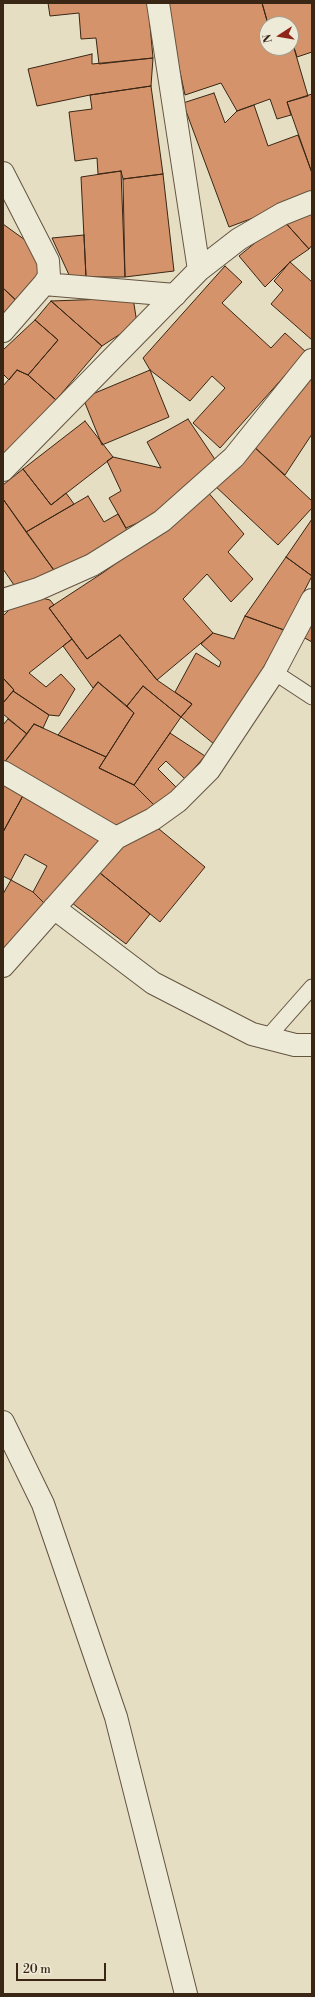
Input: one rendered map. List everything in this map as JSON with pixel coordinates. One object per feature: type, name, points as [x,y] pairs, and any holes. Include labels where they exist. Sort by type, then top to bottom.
[{"type":"street","points":[[158,3],[199,270]]},
{"type":"street","points":[[3,173],[48,261],[50,276],[3,331]]},
{"type":"street","points":[[3,470],[199,270],[239,239],[282,214],[312,202]]},
{"type":"street","points":[[44,284],[175,295]]},
{"type":"street","points":[[3,600],[38,589],[92,565],[162,521],[234,457],[312,360]]},
{"type":"street","points":[[3,966],[116,838],[153,819],[178,801],[209,770],[274,672],[312,600]]},
{"type":"street","points":[[3,772],[116,838]]},
{"type":"street","points":[[54,908],[153,983],[252,1034],[295,1045],[312,1045]]},
{"type":"street","points":[[3,1422],[43,1504],[116,1717],[186,1994]]},
{"type":"lane","points":[[274,672],[312,697]]},
{"type":"lane","points":[[267,1038],[312,987]]},
{"type":"building","points":[[48,3],[148,3],[153,58],[99,64],[96,38],[81,39],[79,13],[50,16]]},
{"type":"building","points":[[165,3],[262,3],[266,16],[259,16],[259,56],[296,56],[308,96],[287,102],[291,115],[277,119],[270,99],[237,111],[221,83],[185,95]]},
{"type":"building","points":[[262,3],[312,3],[312,52],[297,57],[299,56],[299,16],[266,16]]},
{"type":"building","points":[[92,54],[92,64],[153,58],[151,86],[90,95],[37,106],[28,69]]},
{"type":"building","points":[[151,86],[163,174],[123,179],[121,171],[98,174],[97,158],[75,161],[69,112],[92,109],[90,95]]},
{"type":"building","points":[[214,93],[225,123],[237,111],[254,105],[268,146],[298,135],[312,173],[312,196],[229,227],[183,103]]},
{"type":"building","points":[[312,94],[312,173],[287,102]]},
{"type":"building","points":[[121,171],[125,277],[86,277],[81,177]]},
{"type":"building","points":[[163,174],[174,271],[125,277],[123,179]]},
{"type":"building","points":[[312,207],[312,245],[309,249],[283,220]]},
{"type":"building","points":[[283,220],[309,249],[290,262],[265,287],[239,256]]},
{"type":"building","points":[[3,224],[32,245],[45,269],[21,305],[3,288]]},
{"type":"building","points":[[84,235],[86,277],[70,277],[52,238]]},
{"type":"building","points":[[290,262],[312,282],[312,340],[271,304],[283,290],[274,281]]},
{"type":"building","points":[[225,266],[242,282],[222,303],[271,348],[285,333],[306,352],[220,448],[193,423],[225,388],[212,376],[190,401],[150,370],[143,358]]},
{"type":"building","points":[[3,288],[21,305],[3,326]]},
{"type":"building","points":[[133,298],[137,323],[102,346],[51,301]]},
{"type":"building","points":[[51,301],[102,346],[56,400],[28,375],[58,340],[35,320]]},
{"type":"building","points":[[35,320],[58,340],[28,375],[17,370],[9,380],[3,374],[3,350]]},
{"type":"building","points":[[17,370],[28,375],[56,400],[3,460],[3,386]]},
{"type":"building","points":[[150,370],[169,417],[102,445],[83,398]]},
{"type":"building","points":[[312,375],[312,434],[285,475],[251,444]]},
{"type":"building","points":[[188,419],[216,461],[165,511],[126,528],[109,498],[121,491],[107,461],[113,457],[161,468],[147,442]]},
{"type":"building","points":[[85,421],[113,457],[51,505],[23,469]]},
{"type":"building","points":[[251,444],[312,501],[312,508],[278,545],[214,485]]},
{"type":"building","points":[[23,469],[51,505],[66,493],[74,504],[26,532],[3,499],[3,485]]},
{"type":"building","points":[[206,490],[244,534],[228,552],[253,579],[231,602],[207,574],[183,599],[213,633],[157,680],[120,635],[87,659],[49,608],[104,572],[154,536]]},
{"type":"building","points":[[88,496],[104,522],[118,514],[128,532],[56,573],[26,532]]},
{"type":"building","points":[[3,499],[56,573],[14,585],[3,569]]},
{"type":"building","points":[[312,519],[312,576],[286,557]]},
{"type":"building","points":[[286,557],[312,576],[284,630],[245,616]]},
{"type":"building","points":[[42,598],[50,600],[54,605],[49,608],[72,639],[29,673],[46,687],[61,674],[75,689],[59,716],[49,715],[13,691],[14,690],[3,678],[3,616],[13,606]]},
{"type":"building","points":[[312,615],[312,642],[301,636]]},
{"type":"building","points":[[245,616],[284,630],[250,692],[214,744],[181,717],[192,704],[175,692],[196,653],[219,667],[221,662],[201,644],[213,633],[234,639]]},
{"type":"building","points":[[120,635],[157,680],[192,704],[181,717],[143,686],[127,706],[98,682],[93,688],[63,646],[72,639],[87,659]]},
{"type":"building","points":[[3,678],[14,690],[3,703]]},
{"type":"building","points":[[98,682],[134,713],[106,757],[58,735]]},
{"type":"building","points":[[143,686],[181,717],[134,785],[99,768],[134,713],[127,706]]},
{"type":"building","points":[[13,691],[49,715],[43,728],[34,724],[27,734],[3,714],[3,703]]},
{"type":"building","points":[[8,719],[27,734],[3,764],[3,725]]},
{"type":"building","points":[[34,724],[106,757],[99,768],[134,785],[157,808],[112,830],[3,764]]},
{"type":"building","points":[[170,733],[205,756],[185,779],[166,761],[158,769],[180,791],[157,808],[134,785]]},
{"type":"building","points":[[3,780],[25,792],[3,832]]},
{"type":"building","points":[[25,792],[108,838],[46,905],[33,892],[47,866],[25,854],[11,880],[3,876],[3,832]]},
{"type":"building","points":[[153,827],[159,829],[205,867],[160,922],[100,873],[126,842]]},
{"type":"building","points":[[100,873],[150,914],[126,944],[72,903]]},
{"type":"building","points":[[11,880],[33,892],[46,905],[3,951],[3,894]]}]
